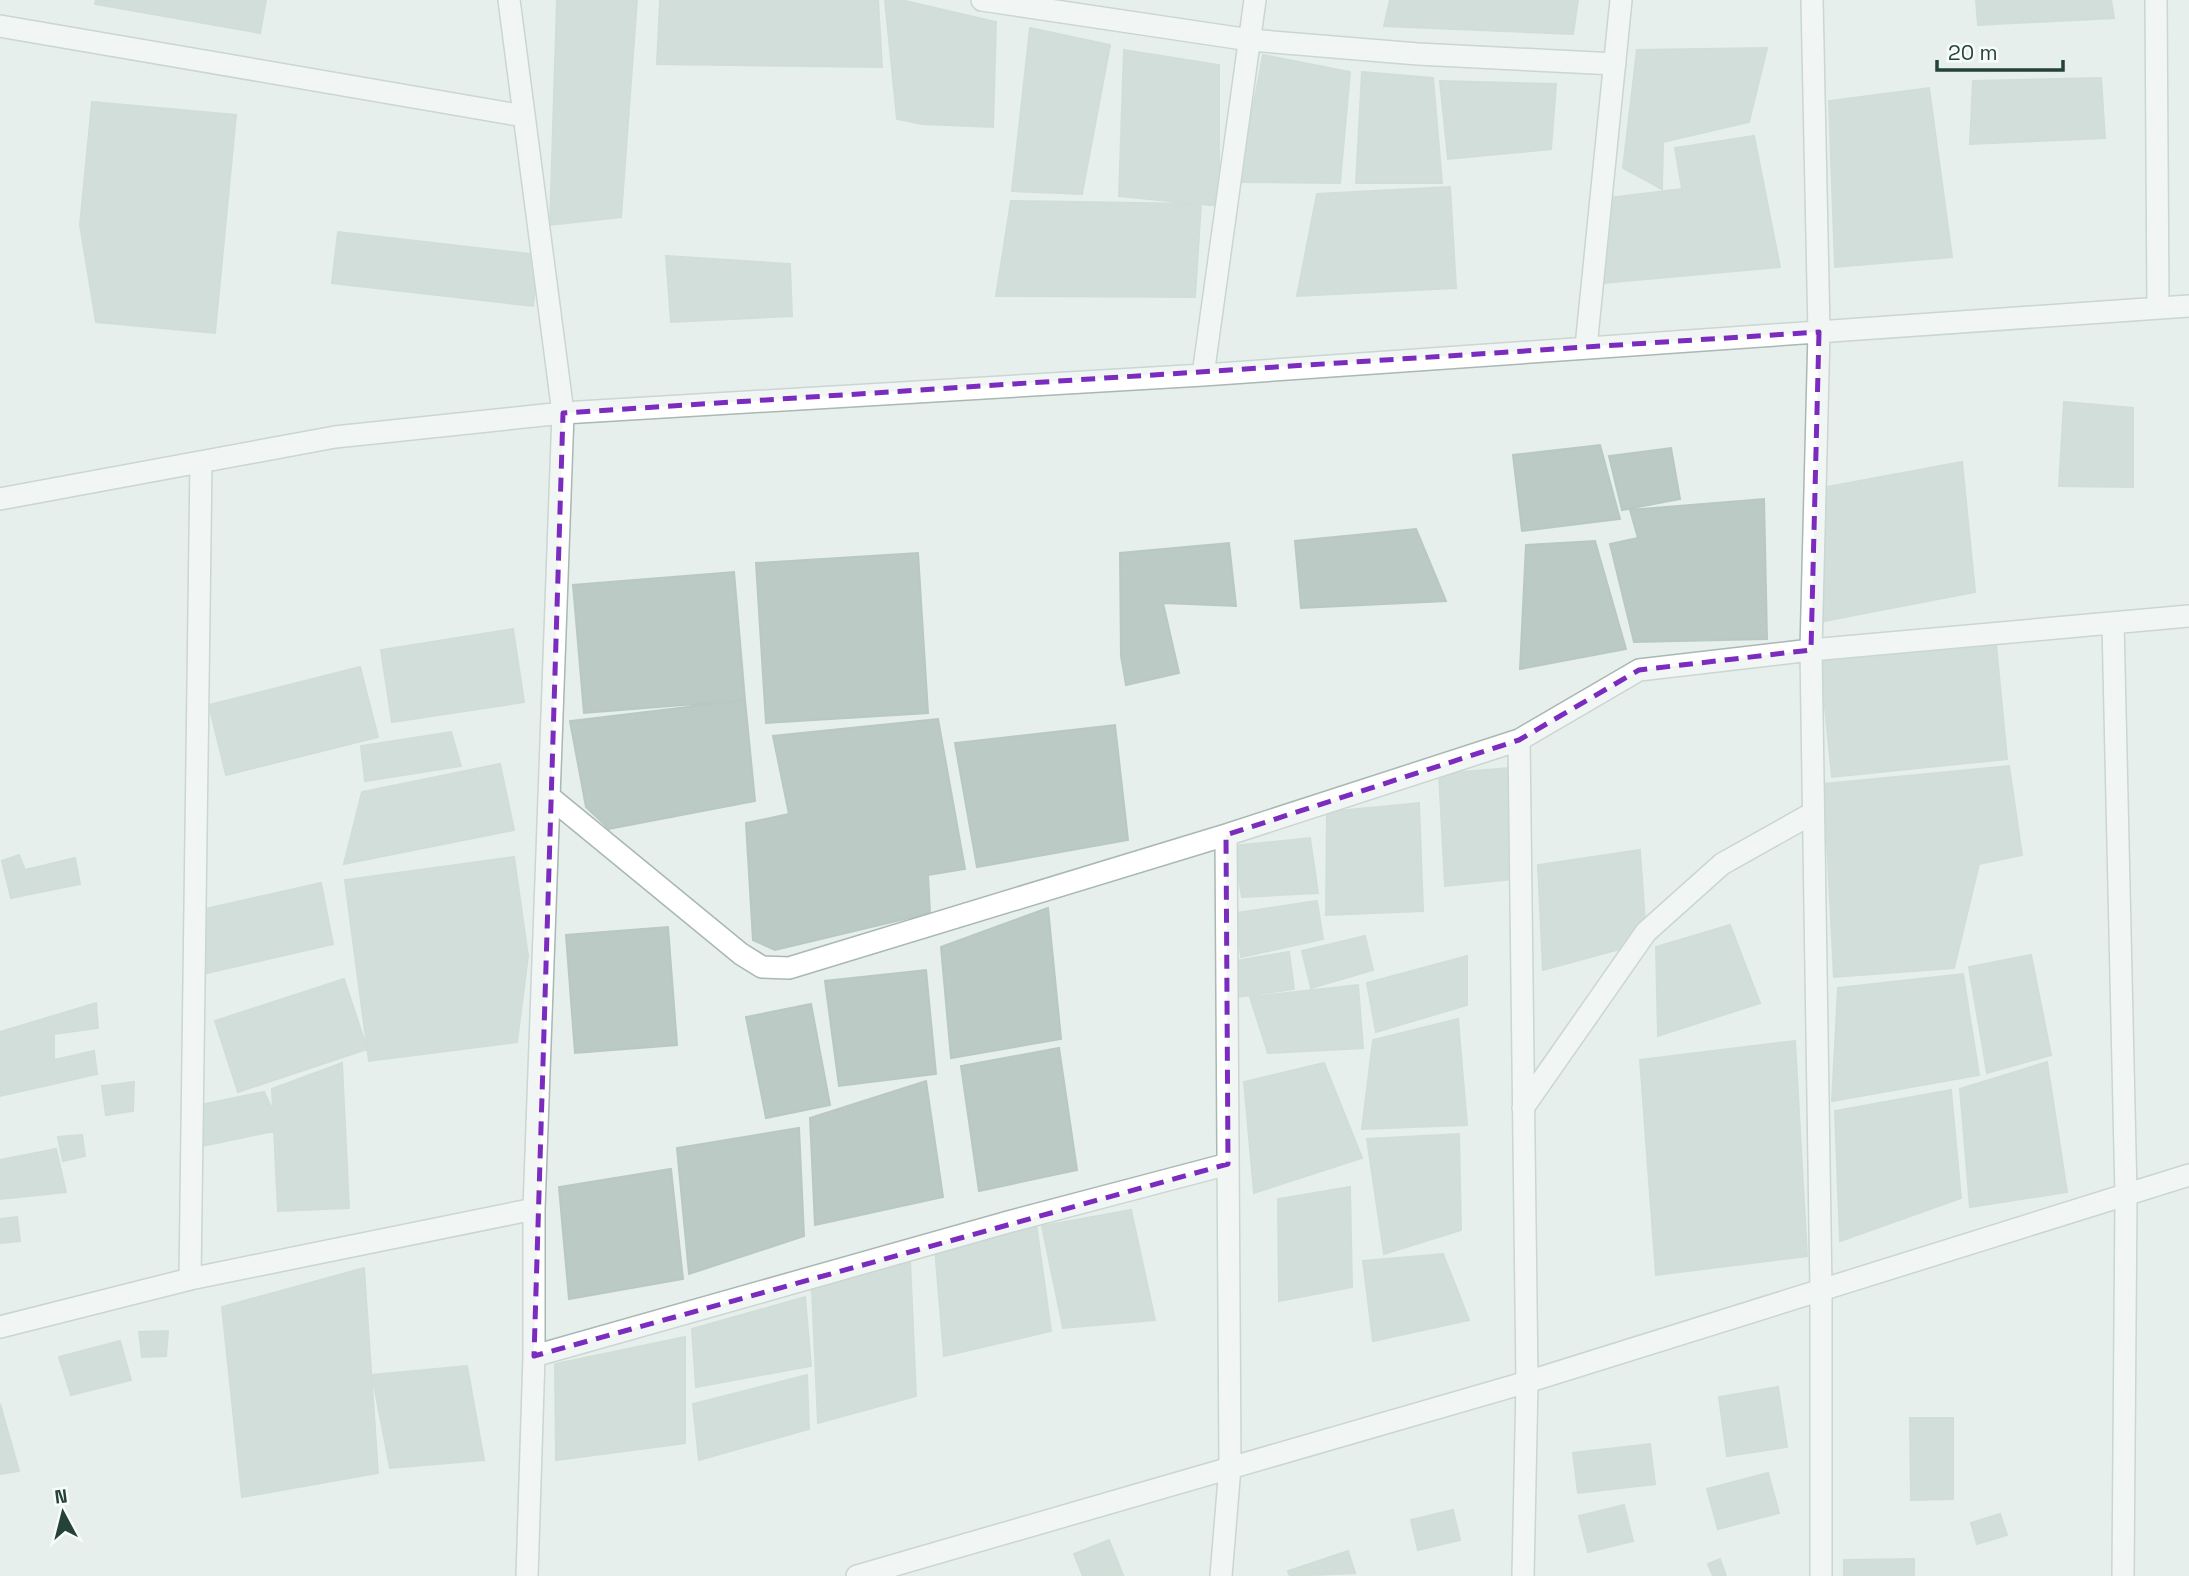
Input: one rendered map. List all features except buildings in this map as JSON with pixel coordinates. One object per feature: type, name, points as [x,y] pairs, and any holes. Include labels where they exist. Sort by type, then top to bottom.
[{"type":"street","points":[[509,0],[563,413],[534,1209],[534,1356],[527,1576]]},
{"type":"street","points":[[982,0],[1251,40],[1418,54],[1615,64]]},
{"type":"street","points":[[1203,375],[1255,0]]},
{"type":"street","points":[[1586,347],[1621,0]]},
{"type":"street","points":[[1812,0],[1819,332],[1811,650],[1821,1291],[1821,1576]]},
{"type":"street","points":[[2156,0],[2158,307]]},
{"type":"street","points":[[0,26],[524,116]]},
{"type":"street","points":[[0,499],[335,437],[563,413],[1203,375],[2189,306]]},
{"type":"street","points":[[190,1279],[201,462]]},
{"type":"street","points":[[551,798],[741,954],[762,967],[789,968],[1226,835],[1519,740],[1639,670],[1811,650],[2189,616]]},
{"type":"street","points":[[2113,623],[2126,1196],[2123,1576]]},
{"type":"street","points":[[1519,740],[1527,1382],[1523,1576]]},
{"type":"street","points":[[1523,1108],[1646,932],[1722,864],[1813,813]]},
{"type":"street","points":[[1221,1576],[1230,1467],[1226,835]]},
{"type":"street","points":[[534,1356],[995,1226],[1228,1164]]},
{"type":"street","points":[[857,1576],[1527,1382],[2189,1175]]},
{"type":"street","points":[[0,1327],[190,1279],[534,1209]]},
{"type":"highlighted area","points":[[1819,332],[1811,650],[1639,670],[1519,740],[1226,835],[1228,1164],[534,1356],[563,413]]}]
